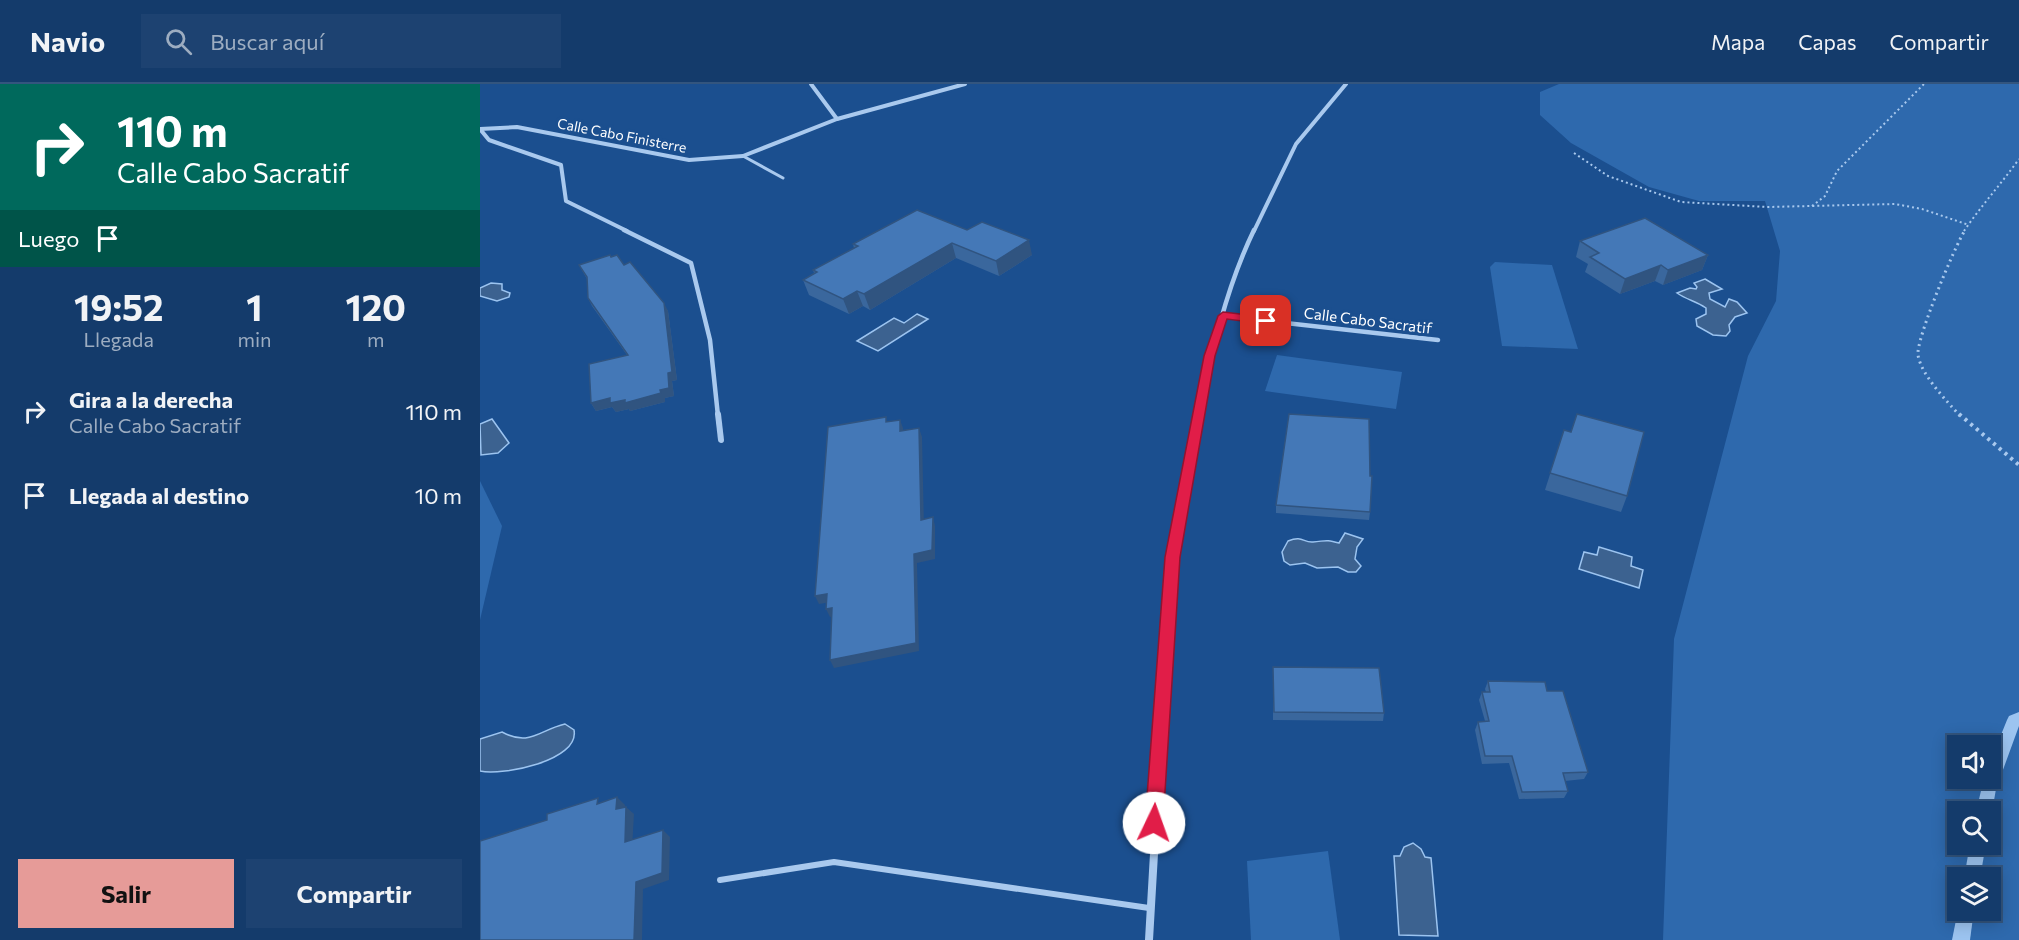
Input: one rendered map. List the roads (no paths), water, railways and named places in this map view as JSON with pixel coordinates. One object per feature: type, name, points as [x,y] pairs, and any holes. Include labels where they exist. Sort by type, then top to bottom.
[{"type":"street","points":[[811,84],[837,119]]},
{"type":"street","name":"Calle Cabo Finisterre","points":[[721,440],[710,340],[691,263],[566,201],[561,165],[489,140],[480,129],[517,127],[689,160],[743,156],[837,119],[965,84]]},
{"type":"street","points":[[1149,940],[1149,909],[1172,557],[1210,356],[1246,247],[1296,144],[1346,84]]},
{"type":"street","name":"Calle Cabo Sacratif","points":[[1223,316],[1438,340]]},
{"type":"lane","points":[[743,156],[783,178]]},
{"type":"lane","points":[[720,880],[834,862],[1149,909]]},
{"type":"waterway","points":[[1986,801],[1988,789],[2014,720],[2019,718]]},
{"type":"waterway","points":[[1974,867],[1976,855]]},
{"type":"waterway","points":[[1961,940],[1964,921]]}]
